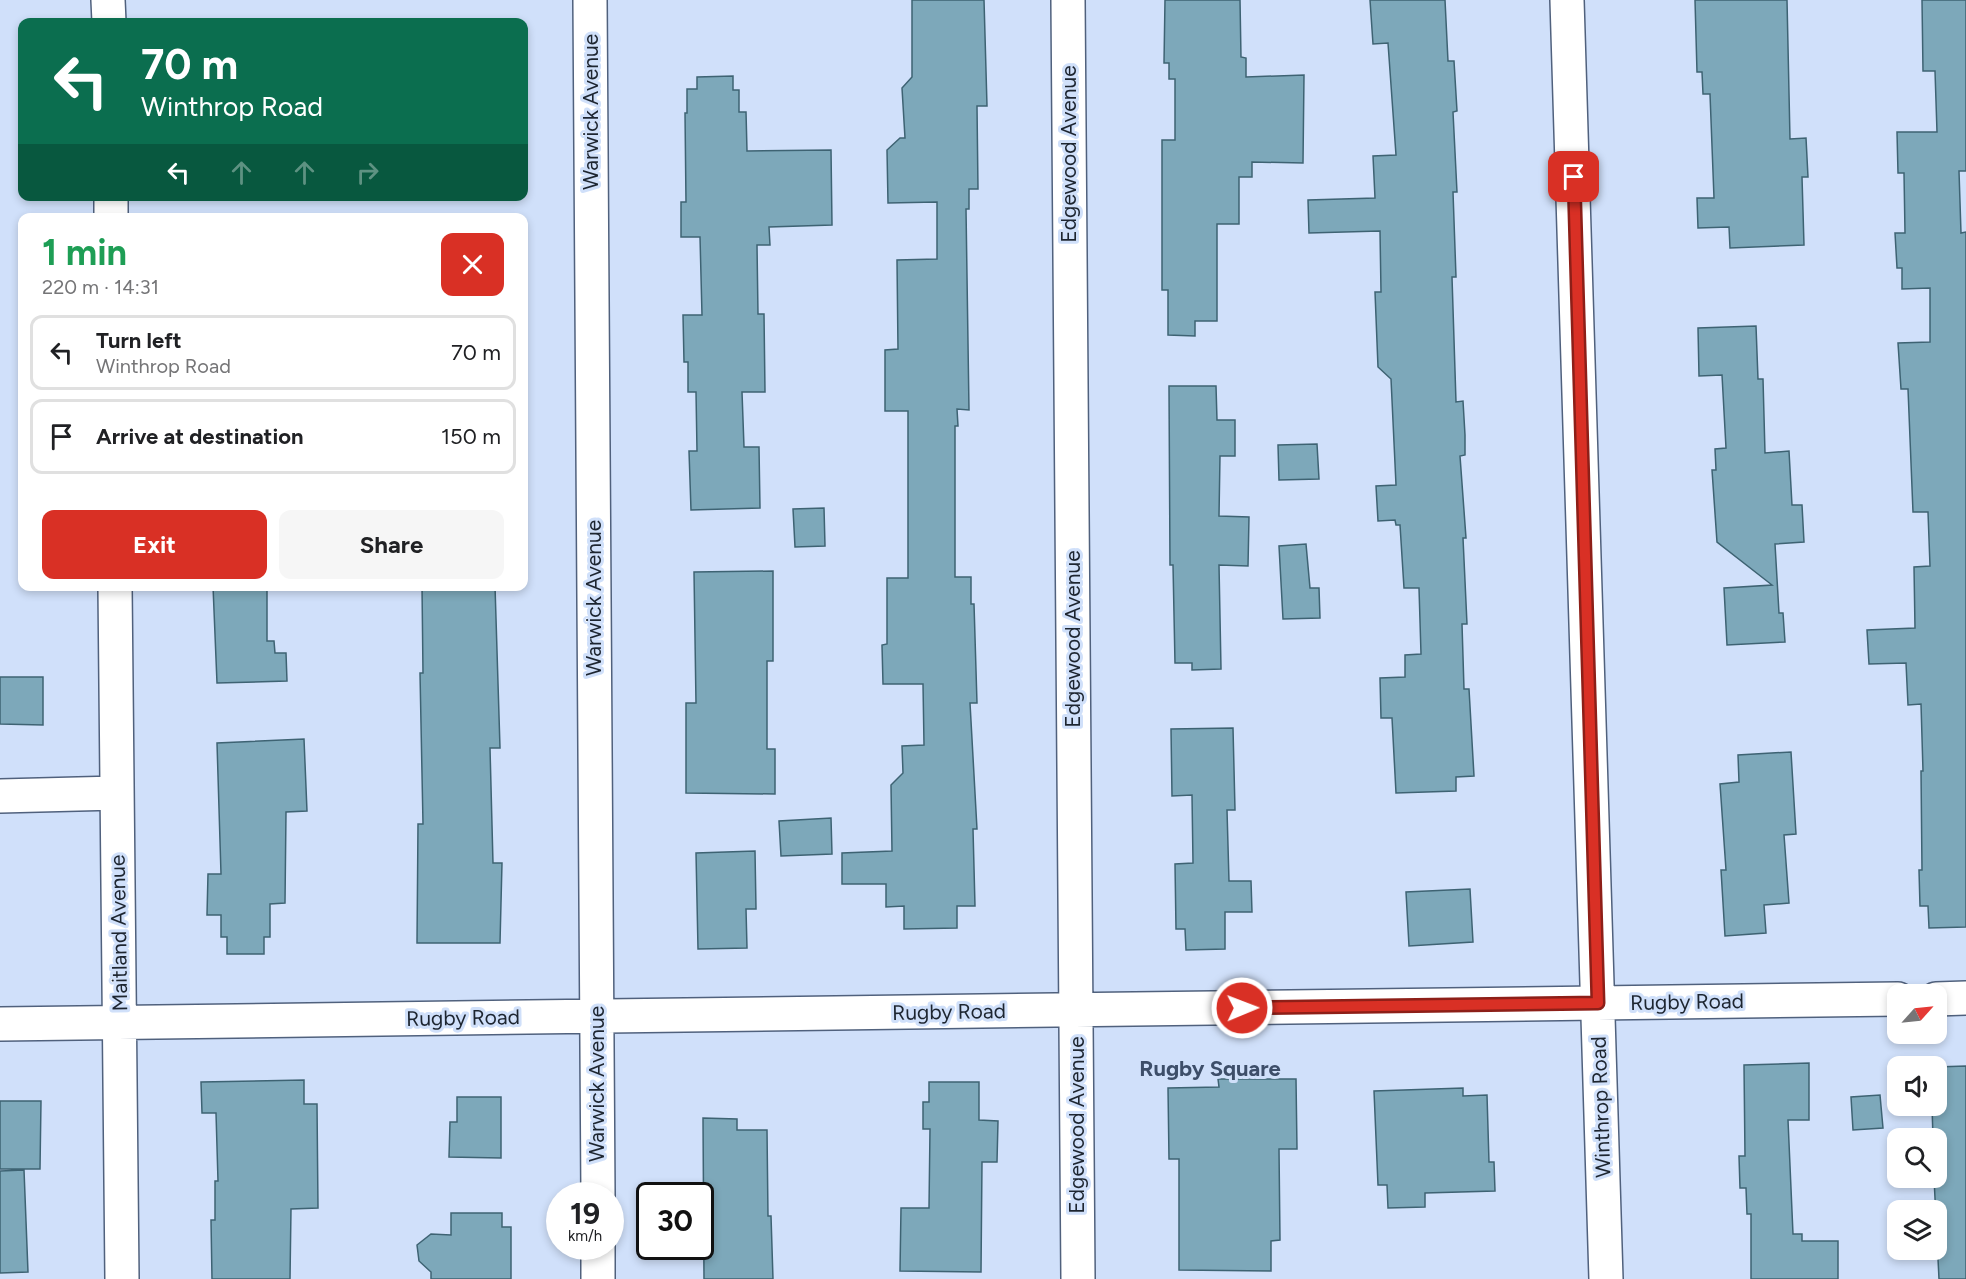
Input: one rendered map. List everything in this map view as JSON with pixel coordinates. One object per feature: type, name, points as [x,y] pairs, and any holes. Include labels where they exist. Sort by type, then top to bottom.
[{"type":"street","points":[[108,0],[109,18]]},
{"type":"street","name":"Warwick Avenue","points":[[590,0],[598,1182]]},
{"type":"street","name":"Edgewood Avenue","points":[[1068,0],[1078,1279]]},
{"type":"street","name":"Winthrop Road","points":[[1567,0],[1606,1279]]},
{"type":"street","name":"Maitland Avenue","points":[[115,591],[122,1279]]},
{"type":"street","points":[[0,796],[117,793]]},
{"type":"street","points":[[1947,999],[1966,998]]},
{"type":"street","name":"Rugby Road","points":[[0,1024],[1887,999]]},
{"type":"street","points":[[598,1260],[598,1279]]},
{"type":"building","points":[[912,0],[984,0],[987,106],[977,106],[978,189],[969,189],[969,209],[966,209],[969,410],[957,409],[958,426],[955,426],[955,577],[971,577],[971,604],[974,604],[977,703],[970,703],[977,829],[973,829],[975,906],[957,906],[957,928],[904,929],[904,906],[886,907],[886,884],[842,884],[842,853],[892,851],[891,785],[903,773],[902,746],[924,745],[923,684],[883,684],[882,645],[887,644],[887,578],[908,578],[908,411],[885,411],[885,350],[898,349],[897,260],[937,259],[937,202],[888,203],[887,150],[900,138],[905,138],[902,88],[912,77]]},
{"type":"building","points":[[1165,0],[1240,0],[1241,57],[1246,58],[1246,77],[1304,75],[1303,163],[1252,162],[1252,177],[1239,177],[1239,224],[1217,224],[1217,321],[1195,321],[1195,336],[1168,335],[1168,290],[1162,290],[1162,140],[1175,140],[1175,79],[1169,79],[1169,63],[1164,63]]},
{"type":"building","points":[[1370,0],[1445,0],[1448,61],[1454,61],[1457,111],[1453,112],[1457,192],[1453,192],[1456,277],[1452,277],[1456,402],[1463,401],[1465,435],[1465,455],[1460,456],[1466,538],[1463,538],[1467,624],[1462,624],[1464,689],[1469,689],[1474,776],[1456,777],[1456,791],[1396,793],[1392,718],[1381,718],[1380,678],[1405,677],[1405,655],[1421,654],[1419,588],[1404,588],[1400,525],[1396,525],[1395,520],[1378,521],[1376,486],[1396,485],[1391,379],[1378,367],[1375,292],[1381,292],[1380,231],[1309,233],[1308,200],[1375,198],[1373,156],[1396,155],[1388,43],[1373,44]]},
{"type":"building","points":[[1695,0],[1787,0],[1790,139],[1806,138],[1808,177],[1802,177],[1804,245],[1730,248],[1729,227],[1698,228],[1697,198],[1714,198],[1710,94],[1703,94],[1702,72],[1697,72]]},
{"type":"building","points":[[1922,0],[1966,0],[1966,171],[1959,171],[1961,233],[1966,232],[1966,927],[1929,928],[1928,906],[1920,906],[1921,771],[1923,771],[1921,704],[1908,705],[1906,663],[1869,664],[1867,630],[1915,628],[1914,567],[1930,566],[1928,512],[1913,512],[1908,389],[1901,389],[1898,343],[1930,342],[1930,288],[1902,289],[1902,268],[1897,268],[1895,233],[1905,233],[1904,173],[1898,173],[1897,132],[1937,132],[1935,71],[1923,71]]},
{"type":"building","points":[[733,76],[733,90],[739,90],[739,112],[746,112],[747,151],[831,150],[832,225],[769,227],[770,245],[757,245],[758,314],[764,314],[765,392],[742,392],[744,447],[759,447],[760,508],[691,510],[689,451],[697,451],[696,392],[688,392],[688,362],[684,362],[683,315],[702,315],[700,237],[681,237],[681,202],[686,202],[687,89],[697,89],[697,77]]},
{"type":"building","points":[[1756,326],[1758,379],[1763,379],[1765,453],[1789,451],[1792,505],[1802,505],[1804,542],[1775,544],[1779,613],[1783,613],[1785,642],[1727,645],[1724,588],[1772,585],[1717,542],[1712,470],[1716,470],[1715,449],[1726,448],[1722,375],[1699,376],[1698,328]]},
{"type":"building","points":[[1169,386],[1216,386],[1217,420],[1235,420],[1235,456],[1220,456],[1219,516],[1249,517],[1248,566],[1219,565],[1221,669],[1192,670],[1192,663],[1175,663],[1173,565],[1170,565]]},
{"type":"building","points":[[1317,444],[1319,479],[1279,480],[1278,445]]},
{"type":"building","points":[[824,508],[825,546],[795,547],[793,509]]},
{"type":"building","points":[[1306,544],[1310,588],[1319,588],[1320,618],[1283,619],[1279,546]]},
{"type":"building","points":[[773,571],[773,661],[767,661],[767,749],[775,749],[775,794],[686,793],[686,703],[696,703],[694,572]]},
{"type":"building","points":[[213,591],[267,591],[267,641],[274,641],[275,653],[286,653],[287,681],[217,683]]},
{"type":"building","points":[[422,591],[495,591],[500,748],[490,748],[493,863],[502,863],[500,943],[417,943],[418,824],[423,824],[420,673],[423,673]]},
{"type":"building","points":[[0,677],[43,677],[43,725],[0,724]]},
{"type":"building","points":[[1233,728],[1235,810],[1227,810],[1229,881],[1251,881],[1252,912],[1225,912],[1225,949],[1186,950],[1185,929],[1176,929],[1175,864],[1193,863],[1192,795],[1172,796],[1171,729]]},
{"type":"building","points":[[304,739],[307,811],[286,812],[285,903],[270,904],[270,937],[264,937],[264,954],[227,954],[227,937],[221,937],[221,915],[207,915],[208,874],[221,874],[217,743]]},
{"type":"building","points":[[1791,752],[1796,834],[1784,835],[1789,903],[1764,905],[1766,933],[1725,936],[1721,870],[1726,870],[1720,784],[1739,782],[1738,755]]},
{"type":"building","points":[[831,818],[832,854],[781,856],[779,821]]},
{"type":"building","points":[[755,851],[756,909],[746,909],[747,948],[698,949],[696,853]]},
{"type":"building","points":[[1470,889],[1473,942],[1409,946],[1406,892]]},
{"type":"building","points":[[1809,1063],[1809,1120],[1788,1120],[1793,1234],[1802,1234],[1802,1241],[1838,1241],[1838,1279],[1751,1279],[1751,1214],[1747,1214],[1746,1188],[1740,1188],[1739,1156],[1745,1156],[1744,1065]]},
{"type":"building","points":[[1966,1066],[1966,1279],[1939,1279],[1938,1260],[1947,1260],[1947,1200],[1935,1200],[1934,1188],[1947,1188],[1947,1128],[1933,1128],[1932,1116],[1947,1116],[1947,1067]]},
{"type":"building","points":[[1218,1079],[1296,1079],[1297,1149],[1279,1149],[1280,1240],[1271,1241],[1271,1271],[1179,1270],[1179,1159],[1169,1159],[1168,1088],[1219,1087]]},
{"type":"building","points":[[304,1080],[304,1104],[317,1104],[318,1208],[291,1209],[290,1279],[212,1279],[211,1220],[215,1220],[215,1181],[218,1181],[216,1113],[202,1113],[201,1082]]},
{"type":"building","points":[[929,1082],[979,1082],[979,1120],[998,1121],[997,1162],[982,1162],[981,1272],[900,1271],[901,1208],[929,1208],[930,1129],[923,1129],[923,1102],[929,1102]]},
{"type":"building","points":[[1463,1088],[1463,1096],[1487,1095],[1489,1162],[1494,1162],[1495,1191],[1425,1193],[1425,1207],[1388,1208],[1387,1185],[1378,1185],[1374,1091]]},
{"type":"building","points":[[1880,1095],[1883,1128],[1853,1130],[1851,1097]]},
{"type":"building","points":[[457,1097],[501,1097],[501,1158],[449,1157],[450,1122],[457,1122]]},
{"type":"building","points":[[0,1101],[41,1101],[40,1169],[0,1169]]},
{"type":"building","points":[[703,1118],[737,1119],[737,1130],[767,1130],[768,1216],[771,1216],[773,1279],[704,1279],[704,1260],[714,1260],[714,1182],[703,1182]]},
{"type":"building","points":[[24,1170],[28,1272],[0,1273],[0,1171]]},
{"type":"building","points":[[451,1213],[502,1213],[502,1227],[511,1227],[511,1279],[431,1279],[431,1272],[419,1261],[417,1245],[431,1234],[451,1235]]},
{"type":"district","name":"Rugby Square","points":[[1210,1068]]},
{"type":"route","points":[[1242,1008],[1598,1003],[1574,177]]}]
